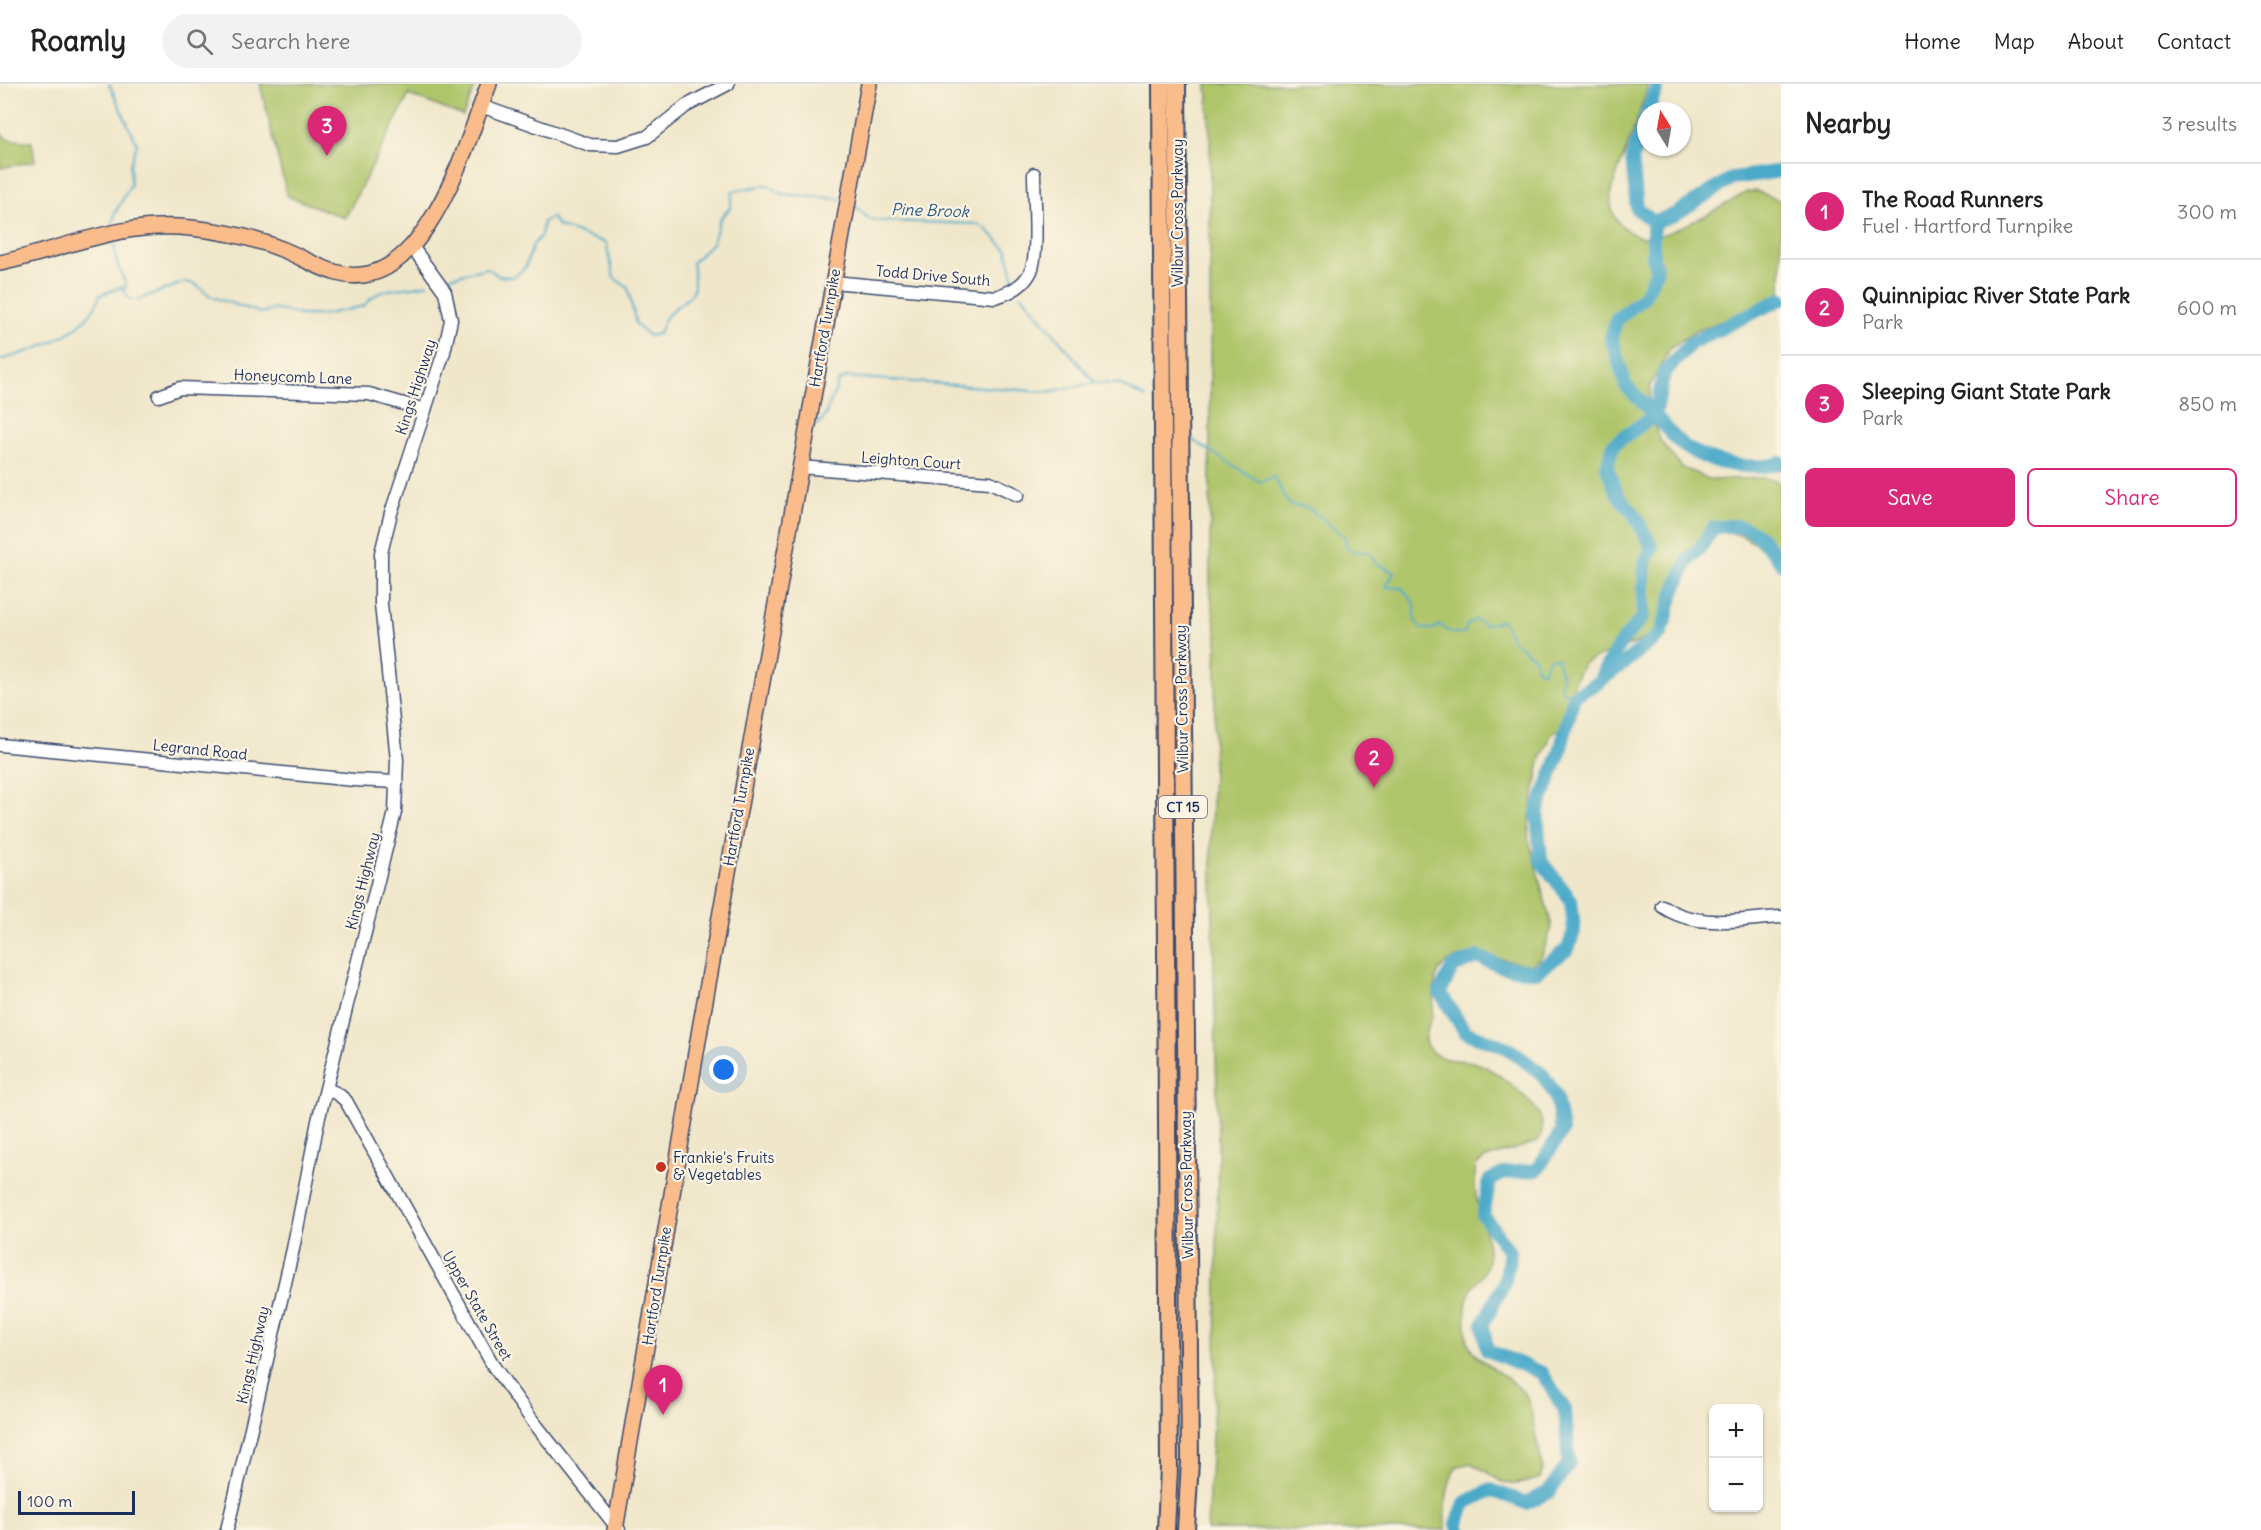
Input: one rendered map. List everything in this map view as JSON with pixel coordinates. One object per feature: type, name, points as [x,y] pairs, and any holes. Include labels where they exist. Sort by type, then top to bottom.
[{"type":"highway","name":"Wilbur Cross Parkway","points":[[1161,84],[1169,1468],[1166,1530]]},
{"type":"highway","name":"Wilbur Cross Parkway","points":[[1177,84],[1190,1461],[1186,1530]]},
{"type":"main road","points":[[0,263],[109,232],[147,227],[191,228],[231,235],[277,248],[334,273],[355,276],[378,272],[413,248],[441,201],[489,84]]},
{"type":"main road","name":"Hartford Turnpike","points":[[616,1529],[701,1023],[869,84]]},
{"type":"street","points":[[481,106],[590,145],[618,146],[647,137],[686,106],[728,84]]},
{"type":"street","name":"Todd Drive South","points":[[833,282],[995,297],[1008,293],[1024,281],[1034,260],[1034,174]]},
{"type":"street","name":"Kings Highway","points":[[227,1530],[291,1258],[313,1146],[388,847],[398,782],[396,740],[381,597],[380,562],[386,528],[448,339],[451,314],[449,300],[441,284],[413,248]]},
{"type":"street","name":"Honeycomb Lane","points":[[159,396],[180,388],[369,394],[425,410]]},
{"type":"street","name":"Leighton Court","points":[[800,467],[990,482],[1018,495]]},
{"type":"street","name":"Legrand Road","points":[[0,745],[354,780],[398,782]]},
{"type":"street","points":[[1662,906],[1679,917],[1697,921],[1781,917]]},
{"type":"street","name":"Upper State Street","points":[[327,1089],[346,1101],[510,1392],[616,1529]]},
{"type":"green space","points":[[260,84],[476,84],[463,116],[409,95],[345,218],[287,196]]},
{"type":"green space","points":[[1207,84],[1648,84],[1643,102],[1637,102],[1637,119],[1611,193],[1612,211],[1624,228],[1642,237],[1665,234],[1747,192],[1756,191],[1781,201],[1781,302],[1775,307],[1721,321],[1696,331],[1671,347],[1650,386],[1649,411],[1661,442],[1681,467],[1711,480],[1761,478],[1775,480],[1781,484],[1781,565],[1747,539],[1724,532],[1712,534],[1701,542],[1677,571],[1671,587],[1667,618],[1656,631],[1636,643],[1583,664],[1575,680],[1568,722],[1551,735],[1540,761],[1530,815],[1528,837],[1552,927],[1541,958],[1531,965],[1493,957],[1467,956],[1445,965],[1437,975],[1433,1012],[1425,1038],[1427,1046],[1437,1056],[1477,1063],[1502,1078],[1530,1102],[1540,1116],[1542,1127],[1538,1142],[1486,1158],[1476,1165],[1476,1192],[1488,1248],[1488,1260],[1486,1269],[1468,1297],[1466,1316],[1467,1337],[1472,1350],[1513,1383],[1527,1398],[1531,1407],[1541,1458],[1540,1478],[1508,1484],[1470,1463],[1456,1467],[1448,1490],[1446,1530],[1207,1530],[1216,1369],[1218,1141],[1211,835],[1217,637],[1210,589],[1210,138]]},
{"type":"green space","points":[[0,133],[7,139],[32,142],[35,161],[0,168]]},
{"type":"waterway","points":[[109,84],[137,144],[130,165],[131,184],[115,213],[112,225]]},
{"type":"waterway","points":[[1651,102],[1658,84]]},
{"type":"waterway","points":[[1637,144],[1632,158],[1637,209],[1653,222],[1674,215],[1733,178],[1781,171]]},
{"type":"waterway","name":"Pine Brook","points":[[449,277],[487,268],[499,276],[513,277],[525,268],[533,245],[541,236],[543,222],[552,217],[558,226],[606,243],[614,278],[628,288],[636,325],[649,336],[659,334],[663,322],[674,308],[693,292],[692,263],[713,242],[720,219],[730,208],[733,191],[767,185],[783,194],[840,199]]},
{"type":"waterway","name":"Pine Brook","points":[[856,207],[869,219],[881,221],[977,224],[986,229],[1007,250],[1013,277]]},
{"type":"waterway","points":[[1600,680],[1618,647],[1643,618],[1645,563],[1652,547],[1634,514],[1617,494],[1607,467],[1614,444],[1655,415],[1626,386],[1611,337],[1617,319],[1644,297],[1657,270],[1653,258],[1653,222]]},
{"type":"waterway","points":[[113,238],[117,263],[126,285],[125,289]]},
{"type":"waterway","name":"Pine Brook","points":[[0,360],[44,345],[73,330],[94,309],[100,295],[122,287],[130,300],[137,300],[185,282],[195,284],[212,297],[261,313],[274,309],[301,315],[322,315],[364,306],[377,294],[385,291],[427,284]]},
{"type":"waterway","name":"Pine Brook","points":[[1022,295],[1095,383],[1119,384],[1146,398]]},
{"type":"waterway","points":[[1781,299],[1691,343],[1664,373],[1655,415],[1683,445],[1709,459],[1745,466],[1781,463]]},
{"type":"waterway","points":[[816,426],[824,418],[839,381],[848,377],[1047,392],[1095,383]]},
{"type":"waterway","name":"Pine Brook","points":[[1191,439],[1260,482],[1274,477],[1289,505],[1309,508],[1345,537],[1347,548],[1351,551],[1369,552],[1376,563],[1394,572],[1386,587],[1402,588],[1415,604],[1415,621],[1421,629],[1434,629],[1439,625],[1452,633],[1464,633],[1467,625],[1475,619],[1485,625],[1502,620],[1512,640],[1535,658],[1537,669],[1543,671],[1549,658],[1557,658],[1562,677],[1560,686],[1563,691],[1574,696]]},
{"type":"waterway","points":[[1459,1530],[1457,1524],[1465,1503],[1491,1490],[1526,1503],[1549,1492],[1569,1463],[1565,1410],[1542,1373],[1487,1350],[1483,1324],[1504,1284],[1510,1253],[1483,1215],[1490,1180],[1505,1173],[1537,1170],[1562,1131],[1556,1096],[1543,1075],[1508,1048],[1465,1032],[1440,992],[1453,967],[1478,957],[1503,967],[1536,972],[1568,949],[1574,931],[1571,900],[1541,861],[1537,812],[1560,752],[1574,696],[1599,682],[1661,634],[1673,594],[1688,560],[1703,544],[1713,528],[1736,526],[1753,532],[1781,563]]},
{"type":"place","name":"Sleeping Giant State Park","points":[[327,156]]},
{"type":"place","name":"Quinnipiac River State Park","points":[[1374,788]]},
{"type":"place","name":"Frankie's Fruits & Vegetables","points":[[661,1167]]},
{"type":"place","name":"The Road Runners","points":[[663,1415]]}]
